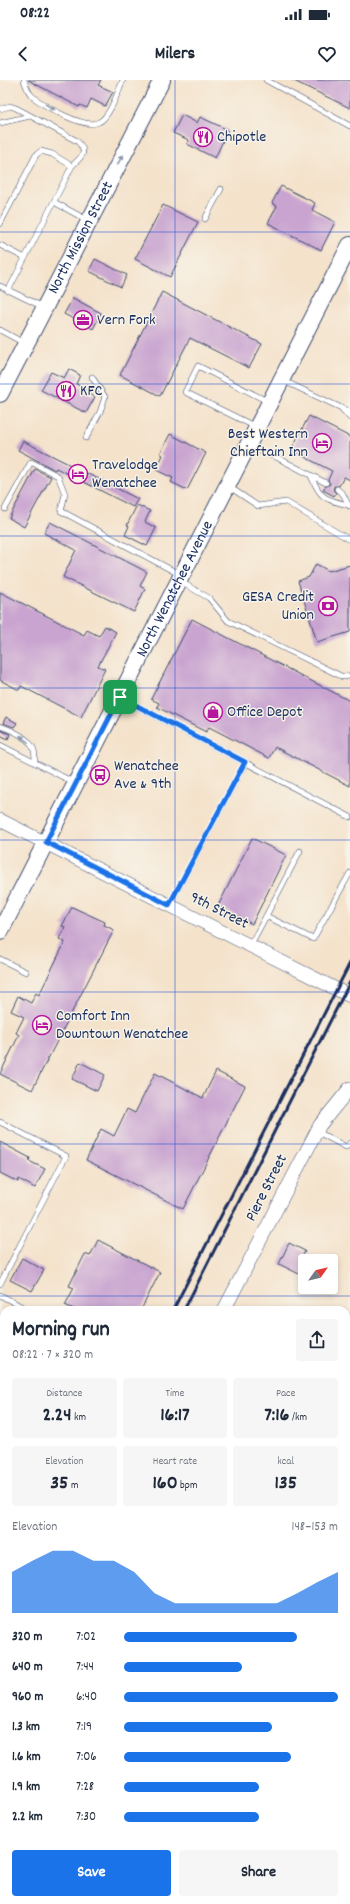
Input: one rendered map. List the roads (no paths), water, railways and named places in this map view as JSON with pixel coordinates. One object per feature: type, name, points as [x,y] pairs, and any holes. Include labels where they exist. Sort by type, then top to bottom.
[{"type":"main road","name":"North Mission Street","points":[[0,394],[162,80]]},
{"type":"main road","name":"North Wenatchee Avenue","points":[[0,932],[350,245]]},
{"type":"street","name":"9th Street","points":[[0,820],[350,996]]},
{"type":"street","name":"Piere Street","points":[[226,1306],[317,1131],[326,1117],[350,1088]]},
{"type":"lane","points":[[24,80],[26,88],[31,95],[51,109],[83,123],[98,123],[106,117],[123,80]]},
{"type":"lane","points":[[266,80],[350,126]]},
{"type":"lane","points":[[0,109],[10,106],[77,141],[82,146],[84,151],[82,156],[72,166],[8,291]]},
{"type":"lane","points":[[0,123],[30,116]]},
{"type":"lane","points":[[0,224],[36,155],[41,151],[52,154],[72,166]]},
{"type":"lane","points":[[205,219],[221,189]]},
{"type":"lane","points":[[54,202],[89,221]]},
{"type":"lane","points":[[0,245],[25,258]]},
{"type":"lane","points":[[0,286],[44,308]]},
{"type":"lane","points":[[0,330],[26,344]]},
{"type":"lane","points":[[257,428],[185,392],[198,366],[270,402]]},
{"type":"lane","points":[[86,438],[100,412],[105,397],[92,377]]},
{"type":"lane","points":[[282,379],[350,412]]},
{"type":"lane","points":[[340,407],[350,418]]},
{"type":"lane","points":[[248,446],[278,458],[326,483]]},
{"type":"lane","points":[[6,509],[31,462],[58,476],[65,494],[61,511],[181,578],[209,598],[228,620],[343,677],[350,676]]},
{"type":"lane","points":[[311,476],[318,493],[329,500],[349,506]]},
{"type":"lane","points":[[228,486],[258,506],[286,502],[350,540]]},
{"type":"lane","points":[[338,489],[344,494],[349,506]]},
{"type":"lane","points":[[120,697],[350,817]]},
{"type":"lane","points":[[0,726],[12,730],[28,742],[34,750],[36,763]]},
{"type":"lane","points":[[0,745],[76,784]]},
{"type":"lane","points":[[169,905],[245,762]]},
{"type":"lane","points":[[250,946],[300,851]]},
{"type":"lane","points":[[266,916],[313,939],[350,873]]},
{"type":"lane","points":[[0,959],[26,972]]},
{"type":"lane","points":[[0,1122],[66,1156],[0,1283]]},
{"type":"lane","points":[[317,1131],[346,1147],[350,1143]]},
{"type":"lane","points":[[0,1295],[21,1306]]},
{"type":"railway","points":[[175,1306],[350,963]]},
{"type":"railway","points":[[186,1306],[350,982]]},
{"type":"place","name":"Chipotle","points":[[203,137]]},
{"type":"place","name":"Vern Fork","points":[[83,320]]},
{"type":"place","name":"KFC","points":[[66,391]]},
{"type":"place","name":"Best Western Chieftain Inn","points":[[322,443]]},
{"type":"place","name":"Travelodge Wenatchee","points":[[78,474]]},
{"type":"place","name":"GESA Credit Union","points":[[328,606]]},
{"type":"place","name":"Office Depot","points":[[213,712]]},
{"type":"place","name":"Wenatchee Ave & 9th","points":[[100,775]]},
{"type":"place","name":"Comfort Inn Downtown Wenatchee","points":[[42,1025]]}]
